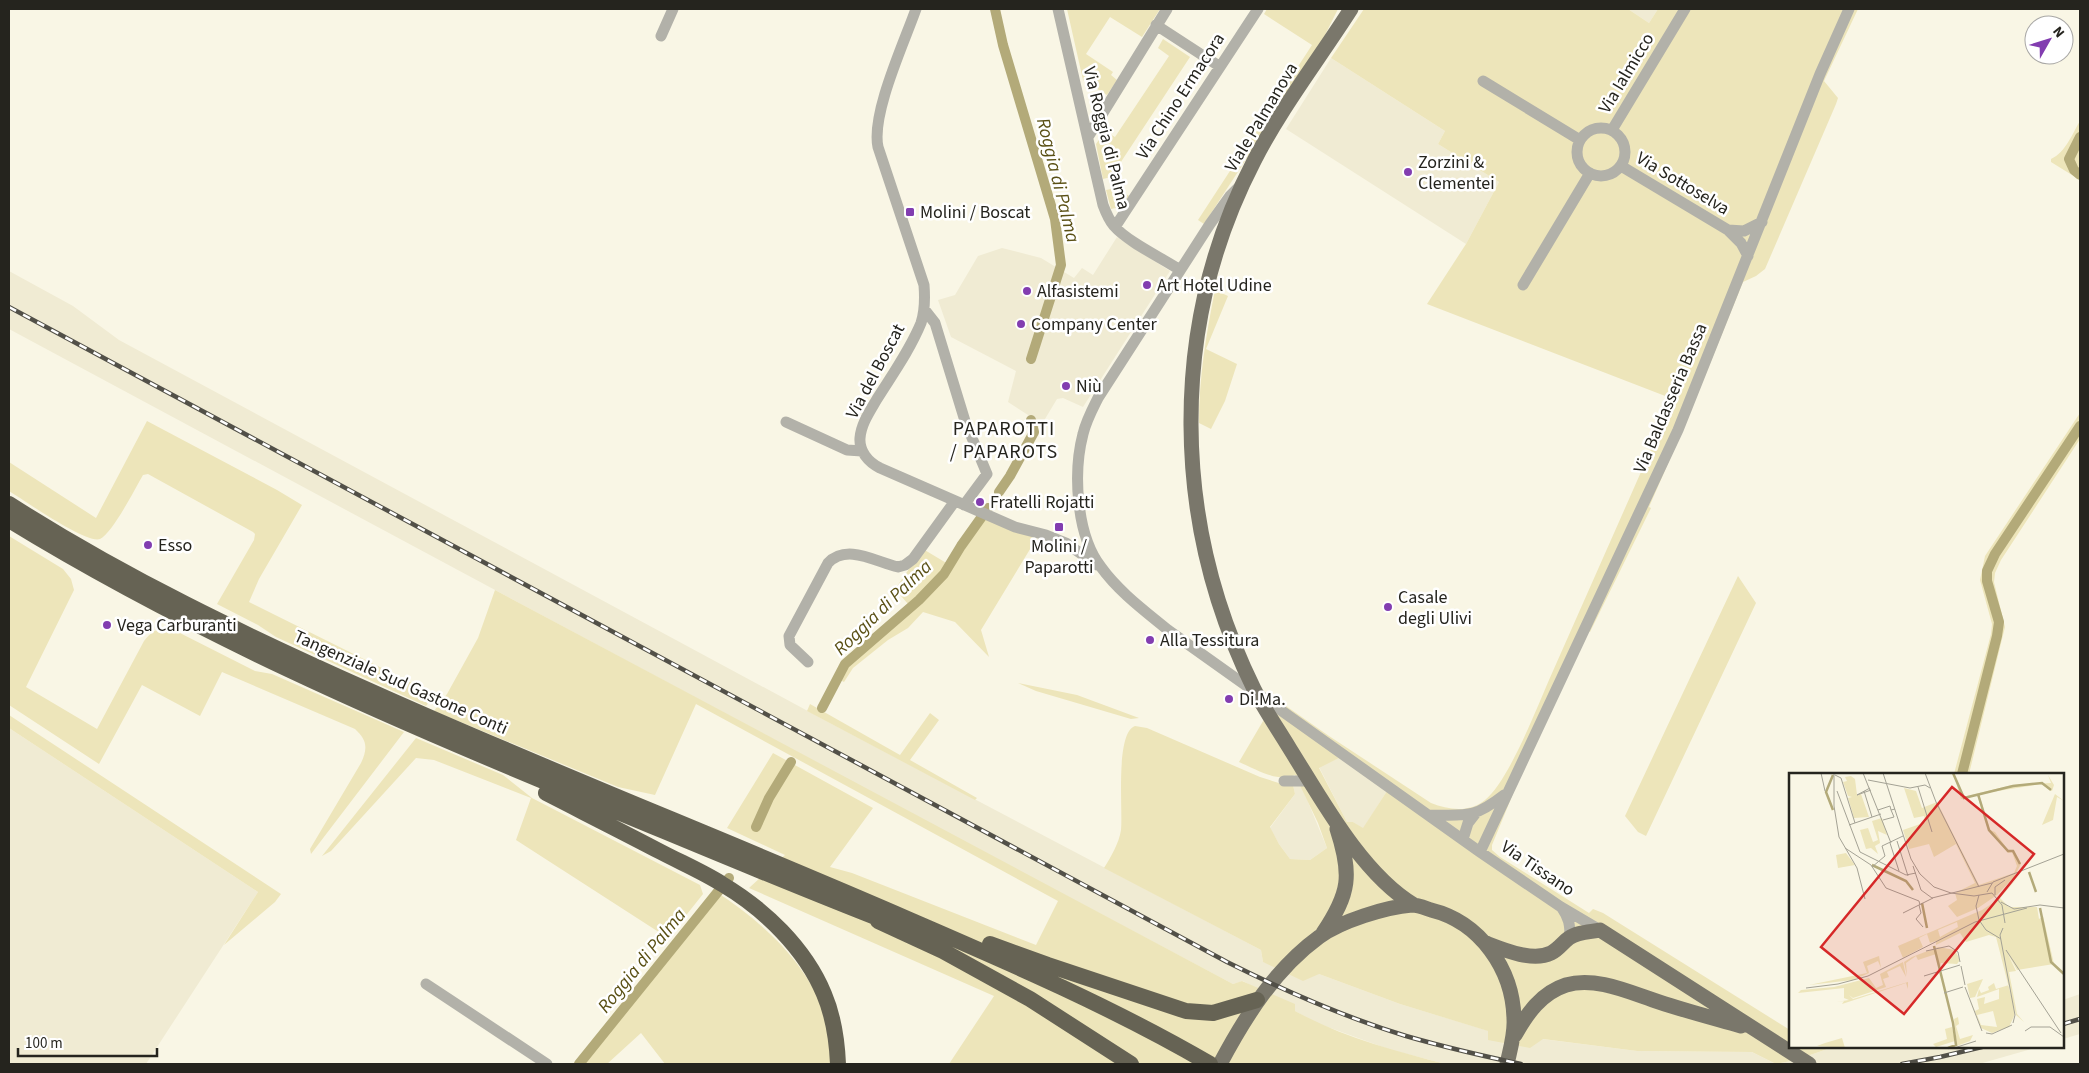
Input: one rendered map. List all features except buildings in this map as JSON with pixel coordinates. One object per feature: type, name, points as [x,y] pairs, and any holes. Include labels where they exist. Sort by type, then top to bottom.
[{"type":"highway","name":"Tangenziale Sud Gastone Conti","points":[[9,504],[139,581],[294,657],[446,725],[791,868]]},
{"type":"highway","name":"Tangenziale Sud Gastone Conti","points":[[9,520],[132,592],[288,669],[447,742],[830,900]]},
{"type":"highway","points":[[447,742],[725,886],[752,904],[785,935],[815,973],[825,995],[833,1025],[838,1064]]},
{"type":"highway","points":[[791,868],[1048,966],[1186,1011],[1213,1013],[1257,1000]]},
{"type":"highway","points":[[791,868],[1043,978],[1172,1042],[1210,1064]]},
{"type":"highway","points":[[830,900],[943,951],[1030,999],[1131,1064]]},
{"type":"highway","points":[[830,900],[926,936],[1038,984],[1196,1064]]},
{"type":"main road","name":"Viale Palmanova","points":[[1351,9],[1266,140],[1244,182],[1221,240],[1203,301],[1193,370],[1191,443],[1194,498],[1206,558],[1225,619],[1255,691],[1332,816],[1377,875],[1390,889],[1414,905]]},
{"type":"main road","name":"Viale Palmanova","points":[[1321,936],[1338,912],[1344,895],[1347,873],[1344,849],[1332,816]]},
{"type":"main road","points":[[1220,1064],[1257,1000],[1286,968],[1321,936],[1354,919],[1372,913],[1414,905],[1440,912],[1472,929],[1486,943],[1500,964],[1511,995],[1514,1019],[1513,1039],[1507,1064]]},
{"type":"main road","points":[[1486,943],[1504,950],[1538,956],[1549,954],[1556,950],[1570,937],[1600,930]]},
{"type":"main road","name":"Via Tissano","points":[[1600,930],[1809,1064]]},
{"type":"main road","points":[[1659,1002],[1673,994],[1678,981]]},
{"type":"main road","points":[[1513,1039],[1523,1021],[1547,994],[1567,985],[1587,984],[1605,986],[1761,1032]]},
{"type":"street","points":[[661,36],[673,9]]},
{"type":"street","points":[[808,662],[790,645],[790,636],[828,562],[836,556],[846,553],[898,567],[905,565],[913,559],[959,503],[987,474],[965,422],[935,323],[924,309],[924,285],[878,147],[876,132],[882,104],[916,9]]},
{"type":"street","name":"Via Roggia di Palma","points":[[1058,9],[1103,205],[1115,227],[1180,270]]},
{"type":"street","points":[[1088,137],[1167,9]]},
{"type":"street","name":"Via Chino Ermacora","points":[[1115,227],[1258,9]]},
{"type":"street","points":[[1333,36],[1344,9]]},
{"type":"street","name":"Via Ialmicco","points":[[1612,130],[1685,9]]},
{"type":"street","name":"Via Baldasseria Bassa","points":[[1480,852],[1678,430],[1820,74],[1849,9]]},
{"type":"street","points":[[1156,25],[1220,66]]},
{"type":"street","points":[[1483,81],[1580,140],[1577,155],[1579,162],[1590,173],[1603,176],[1610,174],[1621,166]]},
{"type":"street","name":"Via Ialmicco","points":[[1580,140],[1584,134],[1598,128],[1612,130],[1618,135],[1625,150],[1621,166]]},
{"type":"street","name":"Via Sottoselva","points":[[1621,166],[1728,230],[1738,238],[1748,256]]},
{"type":"street","points":[[1523,285],[1590,173]]},
{"type":"street","points":[[1101,568],[1091,551],[1086,536],[1080,502],[1078,458],[1083,434],[1098,398],[1224,203],[1244,182]]},
{"type":"street","name":"Via Sottoselva","points":[[1728,230],[1744,231],[1762,222]]},
{"type":"street","name":"Via del Boscat","points":[[862,451],[860,438],[865,422],[914,337],[924,309]]},
{"type":"street","points":[[786,422],[847,450],[862,451],[875,466],[959,503],[1066,543],[1101,568]]},
{"type":"street","name":"Via Tissano","points":[[1101,568],[1137,605],[1168,630],[1480,852],[1561,907],[1600,930]]},
{"type":"street","points":[[1284,782],[1310,781]]},
{"type":"street","name":"Via Baldasseria Bassa","points":[[1463,839],[1468,823],[1476,814],[1507,793]]},
{"type":"street","points":[[1429,815],[1476,814]]},
{"type":"street","points":[[1561,907],[1567,916],[1570,926],[1570,937]]},
{"type":"street","points":[[426,984],[547,1064]]},
{"type":"shaded area","points":[[1067,9],[1160,9],[1142,37],[1110,17],[1086,54],[1113,72],[1111,75],[1117,80],[1107,95],[1083,80]]},
{"type":"shaded area","points":[[1267,9],[1338,9],[1318,49],[1204,224],[1198,220],[1312,45],[1264,14]]},
{"type":"shaded area","points":[[1364,9],[1628,9],[1649,23],[1658,9],[1858,9],[1824,81],[1838,98],[1836,104],[1765,269],[1743,282],[1688,418],[1649,507],[1651,508],[1590,632],[1588,631],[1533,745],[1492,845],[1492,850],[1500,857],[1589,913],[1593,909],[1603,913],[1789,1029],[1789,1048],[1830,1048],[1796,1060],[1776,1064],[1752,1052],[1637,1051],[1543,1039],[1530,1048],[1488,1040],[1488,1031],[1400,1004],[1319,974],[1303,981],[1263,962],[1261,950],[1104,868],[1120,835],[1122,757],[1129,732],[1135,726],[1147,728],[1260,777],[1285,785],[1293,785],[1295,794],[1270,827],[1290,859],[1310,860],[1327,848],[1318,823],[1295,775],[1288,777],[1274,776],[1239,762],[1276,699],[1431,803],[1452,809],[1466,809],[1485,800],[1503,778],[1521,744],[1673,399],[1427,304],[1466,244],[1499,182],[1438,144],[1445,131],[1331,58]],"holes":[[[1341,757],[1387,791],[1363,828],[1353,822],[1347,822],[1319,768]]]},
{"type":"shaded area","points":[[1628,9],[1658,9],[1649,23]]},
{"type":"shaded area","points":[[1163,39],[1190,57],[1111,177],[1103,179],[1096,144],[1105,131],[1115,137],[1169,56],[1158,48]]},
{"type":"shaded area","points":[[1331,58],[1445,131],[1438,144],[1499,182],[1466,244],[1286,129]]},
{"type":"shaded area","points":[[2080,121],[2080,180],[2051,162],[2051,159],[2065,147]]},
{"type":"shaded area","points":[[1116,188],[1131,197],[1125,206],[1111,209],[1106,190]]},
{"type":"shaded area","points":[[1117,237],[1170,271],[1083,407],[1063,398],[1057,399],[1042,424],[1008,402],[1016,371],[951,337],[938,300],[955,295],[978,256],[1002,248],[1041,258],[1074,278],[1082,268],[1093,275]]},
{"type":"shaded area","points":[[9,271],[73,306],[119,340],[830,723],[1261,950],[1263,962],[1319,974],[1400,1004],[1489,1031],[1489,1040],[1542,1039],[1637,1051],[1752,1052],[1776,1064],[1446,1064],[1391,1050],[1314,1022],[1243,981],[1233,984],[955,837],[9,329]]},
{"type":"shaded area","points":[[1215,290],[1228,296],[1206,349],[1237,364],[1225,401],[1211,429],[1199,423],[1199,406],[1204,356]]},
{"type":"shaded area","points":[[2080,413],[2080,439],[2001,560],[1995,573],[1994,582],[2005,627],[1969,773],[1954,773],[1991,634],[1992,624],[1980,580],[1985,556]]},
{"type":"shaded area","points":[[147,421],[302,505],[259,579],[249,602],[436,694],[426,706],[276,637],[258,625],[217,604],[254,540],[255,534],[148,474],[143,475],[111,529],[100,539],[93,539],[82,535],[9,491],[9,462],[96,518]]},
{"type":"shaded area","points":[[984,518],[1038,536],[981,630],[989,657],[955,622],[923,612],[908,628],[888,640],[853,668],[844,682],[840,680],[847,666],[933,589],[945,575]]},
{"type":"shaded area","points":[[9,536],[63,569],[71,579],[74,590],[26,687],[97,729],[144,641],[156,630],[172,629],[255,671],[272,674],[404,732],[311,854],[310,849],[361,763],[365,753],[364,741],[355,729],[222,672],[200,716],[142,685],[99,764],[9,705]]},
{"type":"shaded area","points":[[923,549],[948,564],[908,604],[895,589]]},
{"type":"shaded area","points":[[1738,576],[1756,603],[1646,836],[1638,832],[1625,816]]},
{"type":"shaded area","points":[[495,590],[1233,984],[1242,981],[1295,1004],[1295,1011],[1350,1036],[1446,1064],[949,1064],[994,996],[749,888],[785,855],[727,828],[773,753],[873,808],[830,867],[852,873],[1036,945],[1058,901],[696,704],[655,795],[618,787],[434,711],[447,694],[478,638]]},
{"type":"shaded area","points":[[1018,683],[1077,695],[1139,718],[1131,719],[1036,691]]},
{"type":"shaded area","points":[[810,704],[900,755],[930,713],[939,720],[910,760],[977,798],[975,800],[807,711]]},
{"type":"shaded area","points":[[9,715],[281,894],[275,902],[224,945],[258,892],[9,728]]},
{"type":"shaded area","points":[[9,728],[258,892],[146,1064],[9,1064]]},
{"type":"shaded area","points":[[416,738],[503,775],[532,798],[700,885],[703,894],[668,938],[516,840],[531,798],[434,760],[416,758],[331,851],[322,856]]},
{"type":"shaded area","points":[[1341,757],[1387,791],[1363,829],[1353,822],[1347,822],[1319,767]]},
{"type":"shaded area","points":[[1293,785],[1301,785],[1327,848],[1310,860],[1290,859],[1270,828],[1295,794]]},
{"type":"shaded area","points":[[715,891],[765,929],[807,977],[827,1021],[832,1064],[665,1064],[641,1033],[607,1064],[575,1064]]},
{"type":"shaded area","points":[[2080,994],[2080,1034],[2064,1039],[2064,1000]]},
{"type":"shaded area","points":[[1830,1048],[2035,1048],[1979,1064],[1776,1064],[1796,1060]]},
{"type":"waterway","name":"Roggia di Palma","points":[[995,9],[1003,45],[1055,219],[1061,265],[1031,359]]},
{"type":"waterway","points":[[2080,137],[2069,159],[2074,170],[2080,175]]},
{"type":"waterway","name":"Roggia di Palma","points":[[999,492],[1034,432],[1031,420]]},
{"type":"waterway","points":[[1962,773],[1999,622],[1987,581],[1987,571],[1995,554],[2080,426]]},
{"type":"waterway","name":"Roggia di Palma","points":[[822,708],[845,664],[919,600],[944,574],[988,508]]},
{"type":"waterway","name":"Roggia di Palma","points":[[756,827],[769,798],[791,762]]},
{"type":"waterway","name":"Roggia di Palma","points":[[579,1064],[729,878]]},
{"type":"railway","points":[[9,307],[1227,962],[1315,1003],[1383,1029],[1478,1055],[1521,1064]]},
{"type":"railway","points":[[2064,1024],[2080,1019]]},
{"type":"railway","points":[[1902,1064],[1978,1048]]},
{"type":"place","name":"Zorzini & Clementei","points":[[1408,172]]},
{"type":"place","name":"Molini / Boscat","points":[[910,212]]},
{"type":"place","name":"Art Hotel Udine","points":[[1147,285]]},
{"type":"place","name":"Alfasistemi","points":[[1027,291]]},
{"type":"place","name":"Company Center","points":[[1021,324]]},
{"type":"place","name":"Niù","points":[[1066,386]]},
{"type":"place","name":"Fratelli Rojatti","points":[[980,502]]},
{"type":"place","name":"Molini / Paparotti","points":[[1059,527]]},
{"type":"place","name":"Esso","points":[[148,545]]},
{"type":"place","name":"Casale degli Ulivi","points":[[1388,607]]},
{"type":"place","name":"Vega Carburanti","points":[[107,625]]},
{"type":"place","name":"Alla Tessitura","points":[[1150,640]]},
{"type":"place","name":"Di.Ma.","points":[[1229,699]]},
{"type":"district","name":"PAPAROTTI / PAPAROTS","points":[[1004,440]]}]
